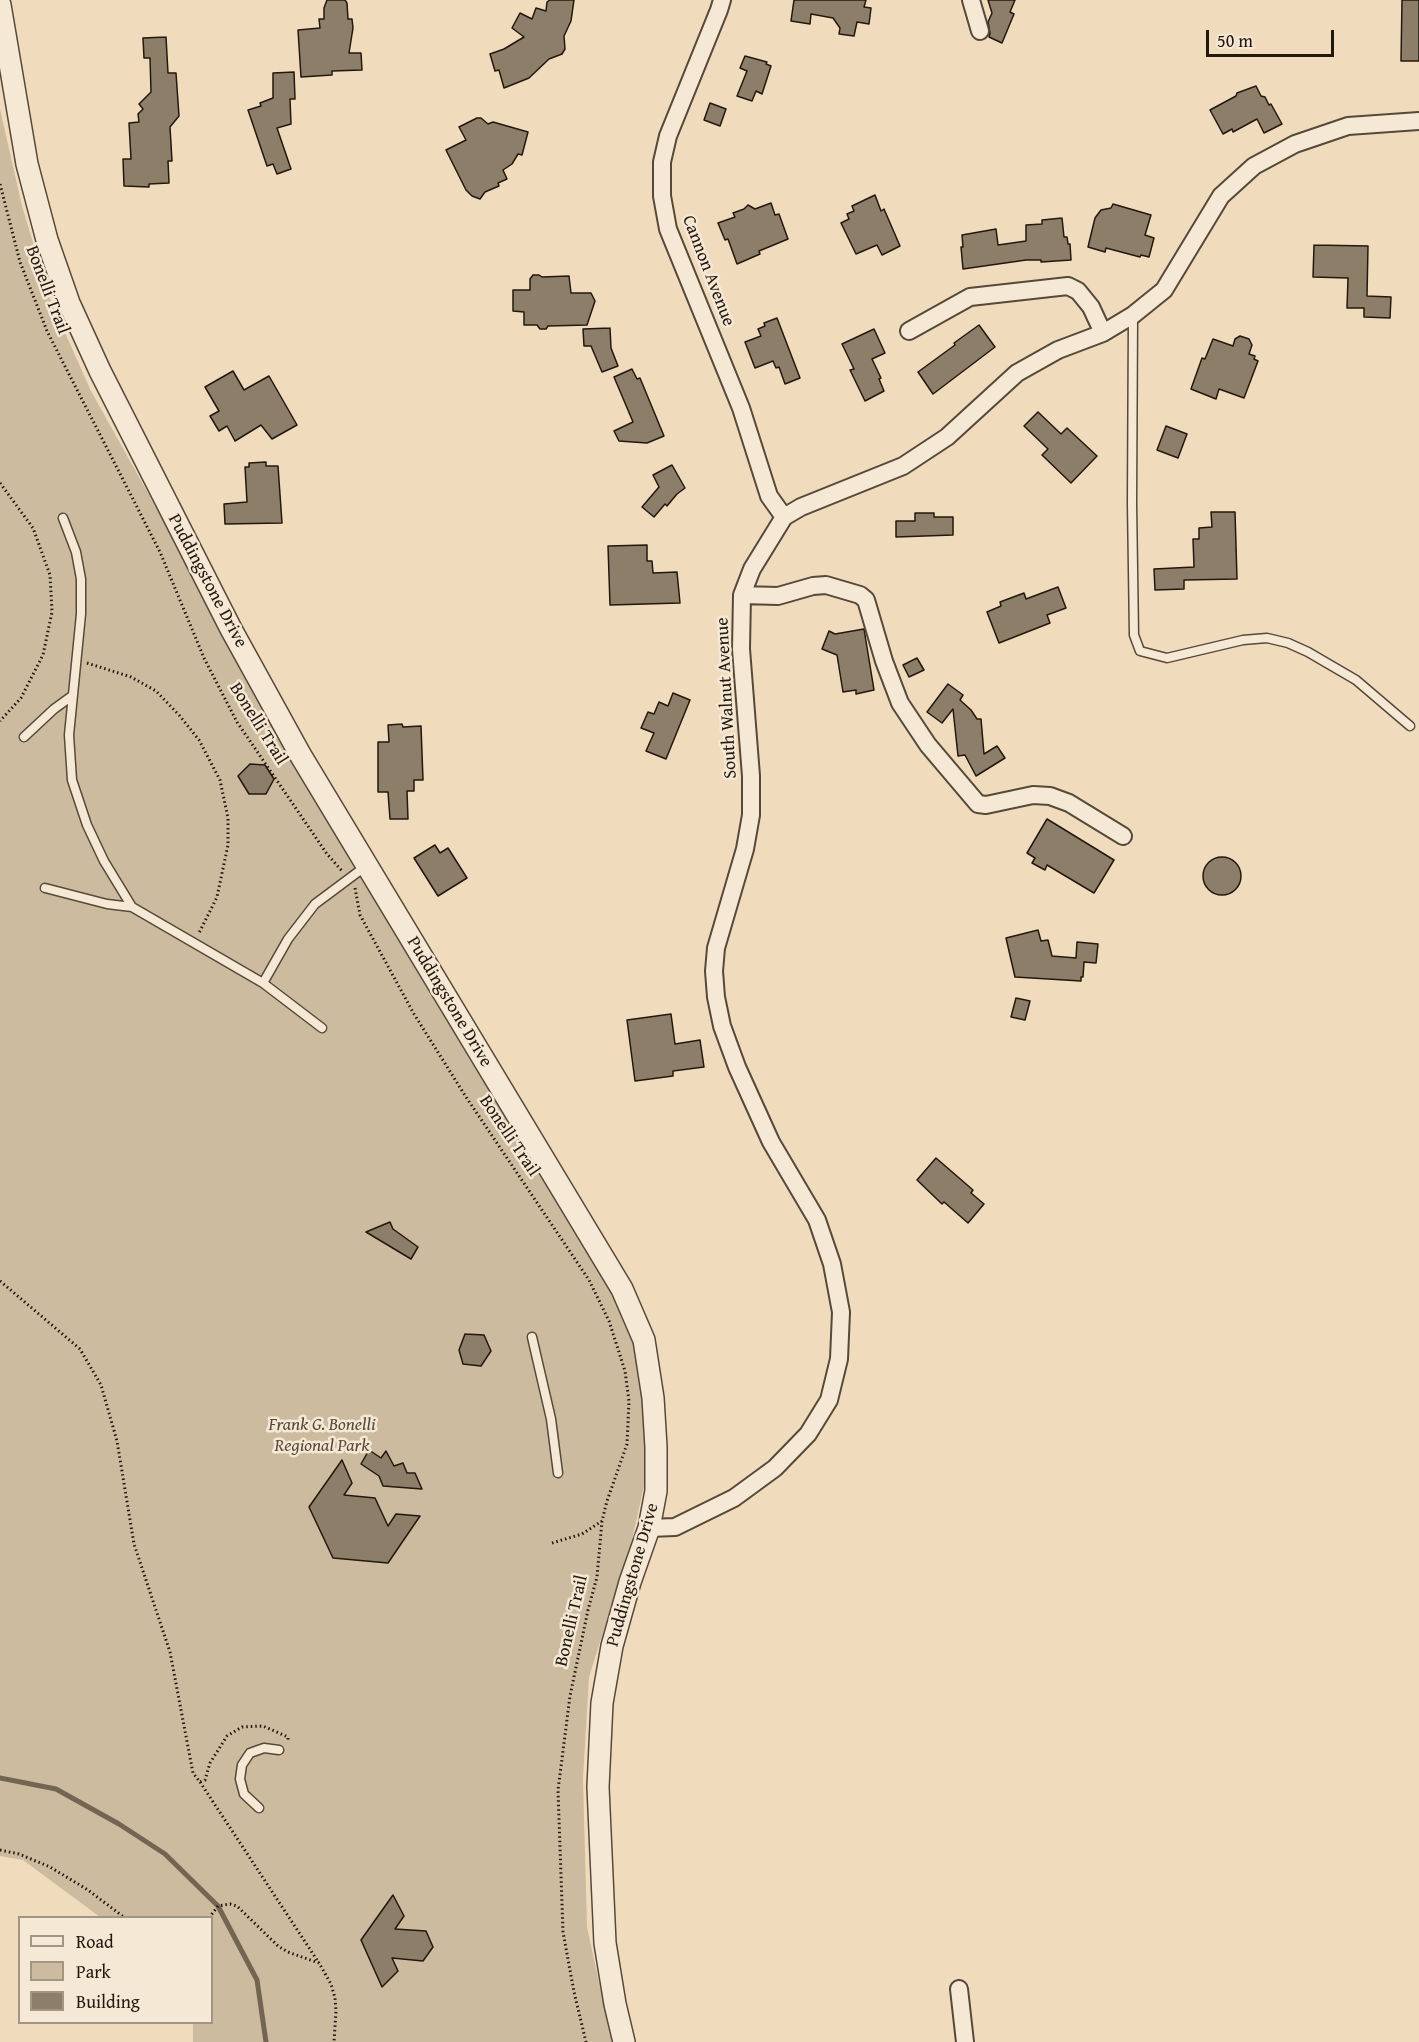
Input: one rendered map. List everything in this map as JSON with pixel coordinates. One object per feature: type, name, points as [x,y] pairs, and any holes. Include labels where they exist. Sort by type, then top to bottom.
[{"type":"street","name":"Cannon Avenue","points":[[722,0],[720,10],[668,136],[662,162],[662,196],[668,229],[741,408],[769,496],[784,517]]},
{"type":"street","points":[[971,0],[980,31]]},
{"type":"street","name":"Puddingstone Drive","points":[[0,5],[27,164],[47,240],[69,303],[152,476],[226,619],[301,756],[622,1288],[644,1340],[654,1398],[656,1491],[650,1528],[630,1582],[612,1646],[602,1703],[598,1786],[605,1943],[624,2042]]},
{"type":"street","points":[[784,517],[801,507],[903,466],[947,437],[1017,373],[1058,350],[1103,333],[1133,315],[1164,290],[1221,196],[1254,166],[1295,144],[1348,126],[1419,121]]},
{"type":"street","points":[[909,331],[970,297],[1068,286],[1077,291],[1091,307],[1103,333]]},
{"type":"street","name":"South Walnut Avenue","points":[[650,1528],[675,1527],[734,1498],[775,1468],[808,1434],[829,1400],[839,1359],[841,1312],[832,1264],[817,1220],[771,1142],[737,1066],[722,1026],[714,971],[716,948],[745,849],[751,815],[751,776],[741,649],[742,595],[752,569],[784,517]]},
{"type":"street","points":[[742,595],[778,596],[813,586],[826,585],[860,595],[866,600],[884,662],[900,703],[928,745],[978,804],[986,805],[1033,795],[1050,796],[1069,803],[1123,836]]},
{"type":"street","points":[[958,1989],[965,2042]]},
{"type":"lane","points":[[1133,315],[1134,635],[1140,651],[1167,658],[1243,640],[1267,638],[1288,643],[1356,680],[1410,726]]},
{"type":"lane","points":[[63,518],[76,552],[81,579],[81,614],[69,735],[72,780],[87,825],[104,861],[132,907]]},
{"type":"lane","points":[[24,737],[54,709],[72,696]]},
{"type":"lane","points":[[263,982],[288,939],[315,904],[366,866]]},
{"type":"lane","points":[[45,888],[107,904],[132,907],[263,982],[322,1028]]},
{"type":"lane","points":[[532,1337],[551,1419],[558,1473]]},
{"type":"lane","points":[[259,1808],[244,1794],[240,1779],[242,1765],[250,1753],[264,1748],[279,1750]]},
{"type":"path","name":"Bonelli Trail","points":[[0,184],[20,262],[47,331],[160,552],[185,616],[237,722],[327,854],[357,889],[360,915],[414,1014],[466,1097],[589,1280],[609,1321],[625,1371],[629,1401],[627,1444],[602,1521],[597,1576],[570,1696],[558,1790],[563,1932],[586,2042]]},
{"type":"path","points":[[0,483],[33,528],[50,575],[52,612],[44,655],[21,698],[0,721]]},
{"type":"path","points":[[77,660],[131,677],[156,691],[180,715],[199,740],[220,780],[228,818],[228,845],[217,897],[194,943]]},
{"type":"path","points":[[0,1281],[80,1349],[101,1385],[117,1441],[134,1544],[170,1653],[194,1773],[331,1984],[336,2011],[334,2042]]},
{"type":"path","points":[[552,1543],[582,1534],[602,1521]]},
{"type":"path","points":[[200,1782],[205,1780],[210,1763],[227,1736],[242,1726],[263,1726],[288,1737],[288,1744]]},
{"type":"path","points":[[0,1850],[19,1854],[51,1867],[124,1916]]},
{"type":"path","points":[[209,1916],[218,1906],[230,1904],[237,1906],[278,1946],[319,1963]]},
{"type":"green space","name":"Frank G. Bonelli Regional Park","points":[[0,109],[22,206],[50,299],[91,391],[347,850],[612,1291],[628,1325],[636,1353],[642,1387],[645,1459],[644,1486],[631,1544],[589,1677],[583,1779],[587,1927],[612,2042],[193,2042],[193,2024],[213,2024],[213,1916],[99,1916],[23,1860],[0,1856]]},
{"type":"building","points":[[327,0],[345,0],[347,3],[348,19],[352,19],[353,28],[349,53],[361,53],[362,70],[332,71],[332,75],[301,77],[298,30],[320,28],[319,19],[324,19]]},
{"type":"building","points":[[574,0],[571,21],[564,36],[565,49],[562,54],[549,59],[529,78],[504,88],[499,70],[495,71],[490,54],[524,37],[512,28],[520,13],[532,19],[536,8],[546,11],[547,2]]},
{"type":"building","points":[[794,0],[866,0],[864,7],[871,8],[869,24],[857,22],[854,36],[839,34],[840,28],[833,18],[811,14],[810,24],[791,21]]},
{"type":"building","points":[[988,0],[1015,0],[1010,12],[1014,14],[1002,43],[989,37],[988,22],[992,13]]},
{"type":"building","points":[[1402,0],[1419,0],[1419,61],[1401,61]]},
{"type":"building","points":[[166,37],[168,73],[176,73],[179,116],[170,127],[172,161],[168,161],[169,183],[149,184],[149,187],[124,186],[123,159],[131,159],[129,123],[139,122],[138,114],[143,109],[139,104],[151,92],[150,58],[144,58],[143,38]]},
{"type":"building","points":[[745,56],[767,62],[766,64],[771,66],[762,94],[756,91],[752,101],[737,96],[747,71],[740,68]]},
{"type":"building","points":[[294,72],[295,99],[290,99],[291,124],[277,128],[291,169],[277,174],[273,164],[267,166],[248,110],[261,106],[260,103],[273,98],[273,73]]},
{"type":"building","points":[[1256,86],[1261,96],[1265,97],[1269,105],[1271,104],[1282,124],[1264,133],[1257,119],[1233,132],[1232,129],[1223,134],[1210,110],[1236,96],[1237,93]]},
{"type":"building","points":[[710,103],[726,109],[720,126],[704,120]]},
{"type":"building","points":[[481,118],[488,124],[493,122],[528,132],[522,155],[518,154],[512,164],[503,170],[507,179],[498,183],[499,186],[485,192],[480,199],[472,196],[466,190],[446,150],[466,140],[459,127]]},
{"type":"building","points":[[875,195],[881,211],[884,209],[900,246],[882,255],[877,245],[856,254],[841,223],[849,219],[847,214],[854,211],[852,206]]},
{"type":"building","points":[[771,203],[775,215],[779,214],[788,239],[759,251],[760,254],[737,264],[728,239],[725,240],[718,223],[735,217],[733,213],[748,205],[755,209]]},
{"type":"building","points":[[1113,204],[1151,215],[1145,235],[1154,238],[1149,257],[1141,255],[1140,257],[1106,248],[1105,252],[1088,247],[1095,218],[1101,210],[1111,208]]},
{"type":"building","points":[[1062,218],[1064,237],[1067,237],[1068,244],[1070,244],[1071,260],[1041,262],[1041,260],[1026,260],[963,269],[962,235],[996,229],[998,245],[1026,241],[1026,225],[1042,224],[1042,220]]},
{"type":"building","points":[[1314,245],[1368,246],[1367,296],[1391,297],[1390,318],[1364,317],[1364,308],[1347,308],[1348,278],[1313,277]]},
{"type":"building","points":[[533,275],[569,276],[571,293],[591,293],[595,301],[587,325],[548,326],[546,329],[540,329],[537,325],[524,325],[524,312],[513,311],[513,290],[530,290],[530,279]]},
{"type":"building","points":[[777,318],[800,378],[785,384],[779,367],[776,368],[773,361],[755,368],[745,342],[761,336],[758,329],[765,326],[764,323]]},
{"type":"building","points":[[979,325],[995,347],[933,394],[918,372]]},
{"type":"building","points":[[610,328],[611,348],[618,366],[602,372],[591,346],[584,346],[583,329]]},
{"type":"building","points":[[874,329],[885,353],[872,359],[884,391],[865,401],[850,370],[854,369],[842,344]]},
{"type":"building","points":[[1240,336],[1249,339],[1252,345],[1249,354],[1255,356],[1254,359],[1258,361],[1244,398],[1219,389],[1216,399],[1191,389],[1202,358],[1205,359],[1213,339],[1233,346],[1235,339]]},
{"type":"building","points":[[632,369],[637,379],[640,378],[664,436],[647,443],[619,441],[614,431],[633,422],[614,377]]},
{"type":"building","points":[[233,371],[244,390],[269,376],[297,425],[272,439],[261,425],[235,441],[227,426],[219,431],[210,416],[219,411],[205,387]]},
{"type":"building","points":[[1038,412],[1061,434],[1067,428],[1097,456],[1071,483],[1042,455],[1048,449],[1024,426]]},
{"type":"building","points":[[1166,426],[1187,434],[1178,458],[1157,450]]},
{"type":"building","points":[[266,462],[266,466],[278,466],[282,523],[225,524],[224,504],[247,502],[245,467],[249,467],[249,463]]},
{"type":"building","points":[[672,465],[685,488],[667,506],[665,504],[654,517],[642,507],[659,487],[653,475]]},
{"type":"building","points":[[1211,512],[1235,512],[1237,579],[1184,580],[1184,589],[1155,590],[1154,569],[1194,567],[1193,539],[1199,539],[1199,528],[1212,527]]},
{"type":"building","points":[[915,513],[934,513],[934,517],[953,517],[953,535],[896,537],[896,521],[915,521]]},
{"type":"building","points":[[647,545],[647,561],[652,561],[653,573],[677,572],[680,603],[610,605],[608,546]]},
{"type":"building","points":[[1058,587],[1066,608],[1047,615],[1050,623],[999,643],[987,612],[1001,606],[1000,602],[1024,593],[1026,599]]},
{"type":"building","points":[[864,629],[874,690],[856,694],[856,690],[843,692],[837,655],[822,649],[829,631],[835,634]]},
{"type":"building","points":[[917,658],[924,670],[909,677],[903,665]]},
{"type":"building","points":[[948,684],[963,695],[960,700],[977,719],[981,719],[984,754],[997,746],[1005,758],[976,776],[965,755],[958,756],[953,709],[942,723],[927,712]]},
{"type":"building","points":[[673,693],[690,700],[666,759],[646,751],[654,733],[641,728],[648,712],[654,714],[659,702],[668,706]]},
{"type":"building","points":[[402,724],[403,727],[421,726],[423,780],[414,780],[414,791],[407,791],[408,819],[390,819],[388,792],[378,792],[378,742],[389,742],[388,725]]},
{"type":"building","points":[[250,764],[265,765],[274,779],[266,794],[249,794],[238,776]]},
{"type":"building","points":[[1047,819],[1114,860],[1094,893],[1047,865],[1045,870],[1032,863],[1035,858],[1027,853]]},
{"type":"building","points":[[435,845],[440,853],[448,848],[467,878],[438,896],[414,858]]},
{"type":"building","points":[[1222,857],[1235,863],[1241,876],[1235,889],[1222,895],[1209,889],[1203,876],[1209,863]]},
{"type":"building","points":[[1038,930],[1041,941],[1048,940],[1052,956],[1076,958],[1077,942],[1098,944],[1096,963],[1084,962],[1081,981],[1015,977],[1006,938]]},
{"type":"building","points":[[1016,998],[1030,1001],[1025,1020],[1011,1017]]},
{"type":"building","points":[[671,1014],[675,1044],[700,1040],[704,1067],[673,1071],[673,1076],[635,1081],[627,1020]]},
{"type":"building","points":[[936,1158],[973,1190],[971,1193],[984,1204],[968,1223],[944,1202],[942,1204],[917,1180]]},
{"type":"building","points":[[390,1222],[393,1229],[418,1247],[411,1259],[366,1232]]},
{"type":"building","points":[[465,1334],[484,1335],[491,1351],[481,1366],[463,1364],[459,1350]]},
{"type":"building","points":[[369,1450],[381,1458],[386,1451],[394,1466],[403,1463],[407,1473],[415,1473],[422,1489],[383,1486],[379,1476],[361,1464]]},
{"type":"building","points":[[342,1460],[352,1483],[344,1495],[375,1498],[388,1526],[396,1514],[420,1516],[388,1563],[333,1558],[309,1507]]},
{"type":"building","points":[[393,1895],[404,1916],[395,1929],[426,1931],[433,1947],[423,1961],[392,1958],[398,1971],[382,1987],[361,1940]]},
{"type":"waterway","points":[[0,1778],[56,1789],[119,1824],[165,1854],[218,1906],[257,1980],[266,2042]]}]
